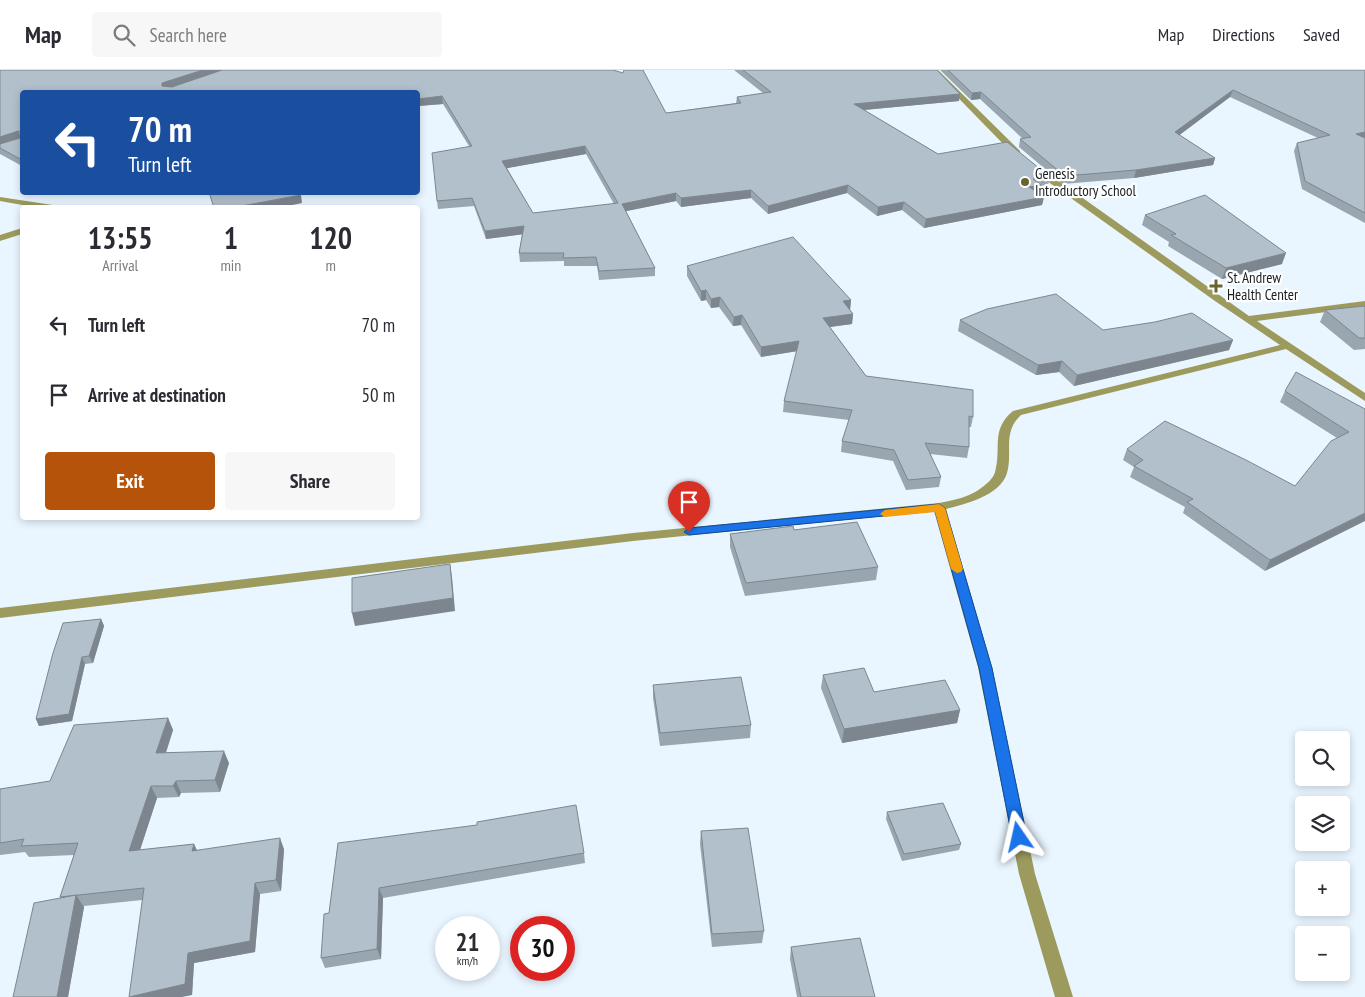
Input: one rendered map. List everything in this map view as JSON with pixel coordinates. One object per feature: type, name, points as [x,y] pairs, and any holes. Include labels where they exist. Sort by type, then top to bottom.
[{"type":"street","points":[[934,70],[1019,155],[1061,189],[1247,319],[1365,398]]},
{"type":"street","points":[[0,199],[39,205]]},
{"type":"street","points":[[0,238],[20,231]]},
{"type":"street","points":[[1247,319],[1365,304]]},
{"type":"street","points":[[0,613],[633,537],[939,508],[974,498],[994,483],[1001,474],[1004,428],[1008,419],[1017,413],[1288,346]]},
{"type":"street","points":[[939,508],[986,668],[1027,874],[1064,997]]},
{"type":"building","points":[[0,70],[203,70],[162,83],[162,86],[172,87],[222,70],[613,70],[623,73],[624,70],[643,70],[666,113],[741,103],[737,97],[771,92],[743,70],[937,70],[960,94],[854,104],[938,154],[1007,142],[1050,177],[1033,179],[1041,185],[1029,187],[1044,197],[926,219],[904,202],[878,207],[848,185],[768,206],[751,190],[681,198],[676,193],[622,204],[655,268],[599,271],[596,257],[563,258],[564,253],[519,253],[524,226],[485,231],[472,198],[437,201],[432,153],[472,146],[442,96],[420,99],[420,90],[20,90],[20,132],[0,137]],"holes":[[[585,146],[618,203],[533,213],[502,161]]]},
{"type":"building","points":[[948,70],[1365,70],[1365,132],[1356,134],[1365,138],[1365,213],[1305,181],[1297,143],[1330,135],[1233,90],[1175,132],[1215,158],[1136,170],[1065,176],[1020,139],[1031,137],[981,92],[972,93]]},
{"type":"building","points":[[20,138],[20,159],[0,148],[0,144]]},
{"type":"building","points":[[210,195],[301,195],[247,205],[213,205]]},
{"type":"building","points":[[1205,195],[1286,253],[1226,268],[1171,235],[1176,234],[1145,215]]},
{"type":"building","points":[[793,237],[851,300],[843,301],[853,314],[823,318],[866,376],[973,390],[973,417],[969,416],[969,447],[925,443],[941,477],[908,480],[894,450],[842,441],[852,410],[784,401],[799,341],[761,347],[742,315],[734,317],[720,297],[711,299],[706,290],[701,291],[687,266]]},
{"type":"building","points":[[1056,294],[1103,330],[1155,322],[1192,313],[1233,340],[1077,375],[1062,361],[1038,365],[960,320],[987,309]]},
{"type":"building","points":[[1365,306],[1365,338],[1359,338],[1325,310]]},
{"type":"building","points":[[1296,372],[1365,409],[1365,513],[1270,560],[1187,502],[1193,499],[1134,466],[1143,460],[1127,449],[1165,421],[1295,486],[1331,441],[1349,432],[1285,391]]},
{"type":"building","points":[[857,522],[878,567],[746,583],[730,534],[793,526],[794,530]]},
{"type":"building","points":[[450,564],[453,598],[352,613],[352,578]]},
{"type":"building","points":[[101,619],[89,656],[82,657],[69,714],[36,719],[53,653],[63,623]]},
{"type":"building","points":[[864,668],[874,692],[945,680],[960,710],[844,729],[823,675]]},
{"type":"building","points":[[741,677],[751,725],[660,733],[653,685]]},
{"type":"building","points":[[168,718],[156,753],[224,751],[215,780],[176,781],[173,786],[151,786],[129,851],[194,844],[192,851],[280,838],[276,880],[255,883],[250,941],[188,953],[185,984],[129,997],[144,888],[60,897],[78,843],[21,846],[24,839],[0,843],[0,789],[50,781],[74,725]]},
{"type":"building","points":[[943,803],[961,844],[904,854],[887,812]]},
{"type":"building","points":[[576,805],[584,853],[379,888],[377,949],[321,958],[324,914],[329,913],[338,843],[477,825],[477,822]]},
{"type":"building","points":[[748,828],[764,931],[712,934],[701,831]]},
{"type":"building","points":[[76,895],[57,997],[13,997],[34,903]]},
{"type":"building","points":[[860,938],[875,997],[801,997],[791,947]]},
{"type":"slow traffic","points":[[885,514],[939,508],[957,569]]},
{"type":"place","name":"Genesis Introductory School","points":[[1025,182]]},
{"type":"place","name":"St. Andrew Health Center","points":[[1216,286]]},
{"type":"route","points":[[689,532],[939,508],[986,668],[1019,837]]}]
